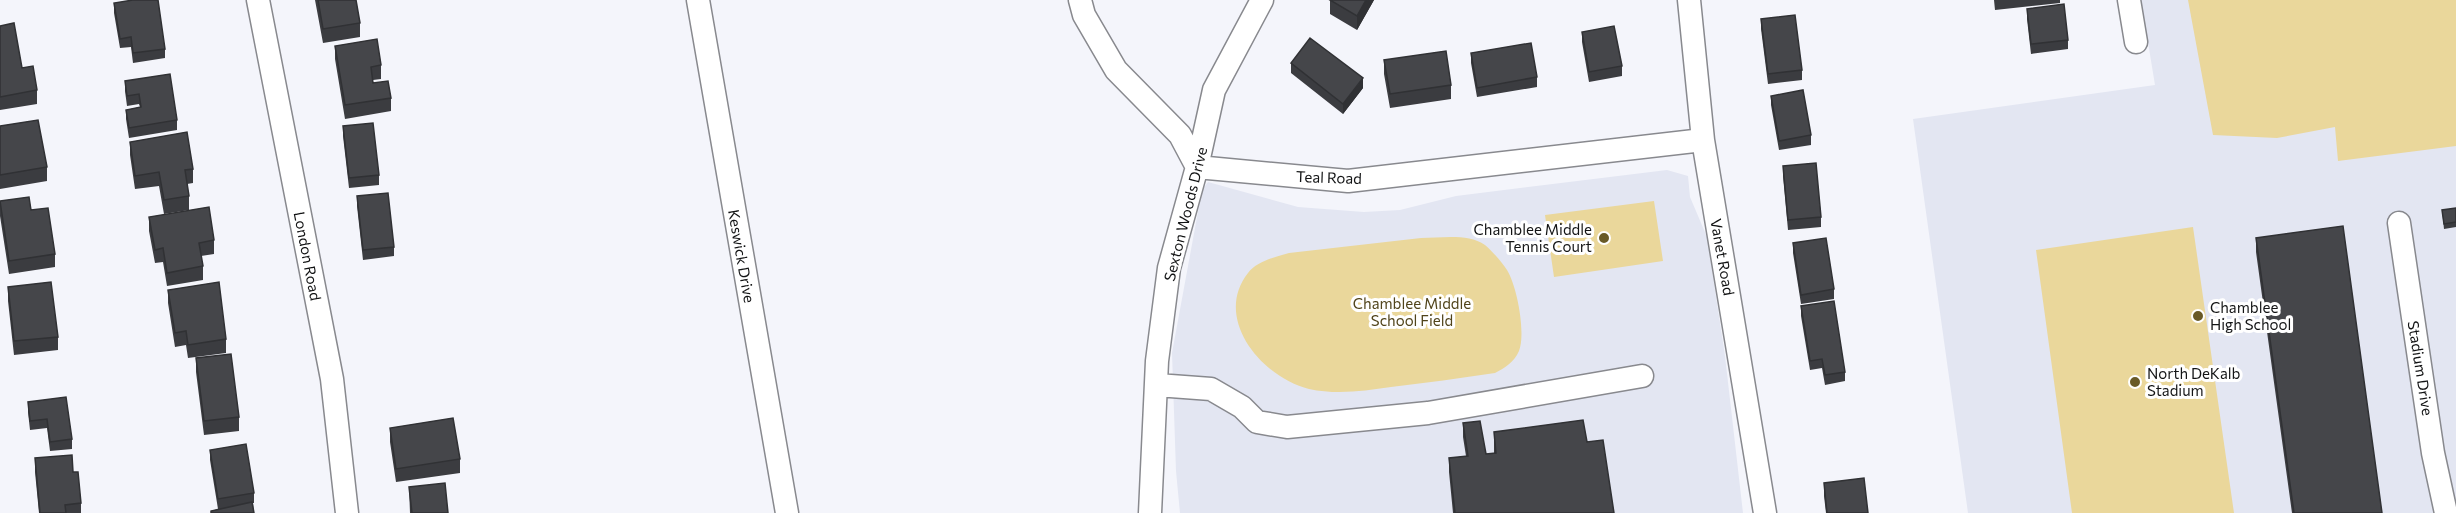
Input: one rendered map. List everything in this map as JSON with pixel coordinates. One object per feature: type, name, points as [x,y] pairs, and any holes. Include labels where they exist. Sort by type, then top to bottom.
[{"type":"street","name":"London Road","points":[[258,0],[332,379],[347,513]]},
{"type":"street","name":"Keswick Drive","points":[[698,0],[787,513]]},
{"type":"street","points":[[1080,0],[1084,15],[1116,70],[1180,135],[1197,167]]},
{"type":"street","name":"Sexton Woods Drive","points":[[1150,513],[1157,361],[1169,268],[1197,167],[1214,90],[1262,0]]},
{"type":"street","name":"Vanet Road","points":[[1689,0],[1703,140],[1765,513]]},
{"type":"street","points":[[2129,0],[2136,42]]},
{"type":"street","name":"Teal Road","points":[[1197,167],[1348,181],[1703,140]]},
{"type":"street","name":"Stadium Drive","points":[[2399,223],[2433,453],[2446,513]]},
{"type":"street","points":[[1157,385],[1211,389],[1242,407],[1257,422],[1287,427],[1428,413],[1642,376]]},
{"type":"shaded area","name":"Chamblee High School","points":[[2141,0],[2456,0],[2456,513],[1968,513],[1913,119],[2155,85]]},
{"type":"shaded area","points":[[1667,170],[1688,176],[1690,197],[1707,237],[1725,356],[1743,513],[1180,513],[1176,471],[1172,353],[1202,190],[1208,182],[1298,207],[1364,212],[1400,210],[1456,196]]},
{"type":"green space","points":[[2188,0],[2456,0],[2456,146],[2338,161],[2335,127],[2277,138],[2213,135]]},
{"type":"green space","name":"Chamblee Middle Tennis Court","points":[[1654,201],[1663,261],[1554,277],[1545,215]]},
{"type":"green space","name":"North DeKalb Stadium","points":[[2193,227],[2234,513],[2072,513],[2036,250]]},
{"type":"green space","name":"Chamblee Middle School Field","points":[[1454,237],[1478,241],[1491,250],[1507,270],[1517,298],[1521,322],[1521,343],[1517,355],[1502,369],[1495,373],[1371,390],[1319,391],[1292,383],[1275,373],[1260,360],[1248,344],[1239,327],[1236,309],[1238,291],[1248,273],[1256,265],[1289,253],[1421,238]]},
{"type":"building","points":[[158,0],[165,49],[133,53],[131,37],[120,39],[114,3]]},
{"type":"building","points":[[318,0],[356,0],[360,23],[323,29]]},
{"type":"building","points":[[1330,0],[1366,0],[1357,16]]},
{"type":"building","points":[[2064,4],[2068,40],[2031,44],[2027,9]]},
{"type":"building","points":[[1795,15],[1802,70],[1768,74],[1761,19]]},
{"type":"building","points":[[14,23],[22,68],[33,66],[37,90],[0,97],[0,26]]},
{"type":"building","points":[[1614,26],[1622,66],[1589,72],[1582,32]]},
{"type":"building","points":[[1310,38],[1363,78],[1343,104],[1291,63]]},
{"type":"building","points":[[377,39],[381,65],[371,67],[373,83],[388,81],[391,98],[345,105],[335,46]]},
{"type":"building","points":[[1531,43],[1537,77],[1477,88],[1471,53]]},
{"type":"building","points":[[1446,51],[1451,85],[1390,94],[1384,60]]},
{"type":"building","points":[[170,74],[177,120],[129,128],[126,110],[141,107],[139,94],[127,96],[125,81]]},
{"type":"building","points":[[1803,90],[1811,135],[1779,141],[1771,96]]},
{"type":"building","points":[[38,120],[47,167],[0,175],[0,126]]},
{"type":"building","points":[[373,123],[379,175],[349,178],[343,126]]},
{"type":"building","points":[[187,132],[193,169],[185,170],[189,196],[164,200],[159,172],[135,176],[130,142]]},
{"type":"building","points":[[1816,163],[1821,217],[1788,220],[1783,166]]},
{"type":"building","points":[[388,193],[394,247],[363,250],[357,196]]},
{"type":"building","points":[[29,197],[31,210],[48,208],[55,254],[9,261],[0,201]]},
{"type":"building","points":[[209,207],[214,240],[199,243],[203,266],[167,273],[163,248],[155,250],[149,217]]},
{"type":"building","points":[[2456,208],[2456,222],[2444,224],[2442,210]]},
{"type":"building","points":[[2343,226],[2382,513],[2294,513],[2256,238]]},
{"type":"building","points":[[1826,238],[1834,289],[1801,295],[1793,243]]},
{"type":"building","points":[[51,282],[58,337],[14,341],[8,287]]},
{"type":"building","points":[[219,282],[226,339],[188,345],[186,331],[175,333],[168,290]]},
{"type":"building","points":[[1834,301],[1845,372],[1825,375],[1822,359],[1810,361],[1801,306]]},
{"type":"building","points":[[231,354],[239,417],[204,421],[196,358]]},
{"type":"building","points":[[66,397],[72,439],[50,442],[47,419],[30,421],[28,402]]},
{"type":"building","points":[[453,418],[460,459],[396,469],[390,428]]},
{"type":"building","points":[[1583,420],[1587,442],[1603,440],[1614,513],[1455,513],[1449,458],[1468,456],[1463,423],[1480,421],[1486,454],[1496,453],[1494,432]]},
{"type":"building","points":[[246,444],[254,493],[218,499],[210,450]]},
{"type":"building","points":[[72,455],[73,472],[78,472],[81,503],[65,505],[66,513],[40,513],[35,458]]},
{"type":"building","points":[[1864,478],[1868,513],[1827,513],[1824,483]]},
{"type":"building","points":[[445,483],[448,513],[412,513],[409,487]]},
{"type":"building","points":[[252,502],[254,513],[211,513],[211,511]]},
{"type":"place","name":"Chamblee Middle Tennis Court","points":[[1604,238]]},
{"type":"place","name":"Chamblee High School","points":[[2198,316]]},
{"type":"place","name":"North DeKalb Stadium","points":[[2135,382]]}]
